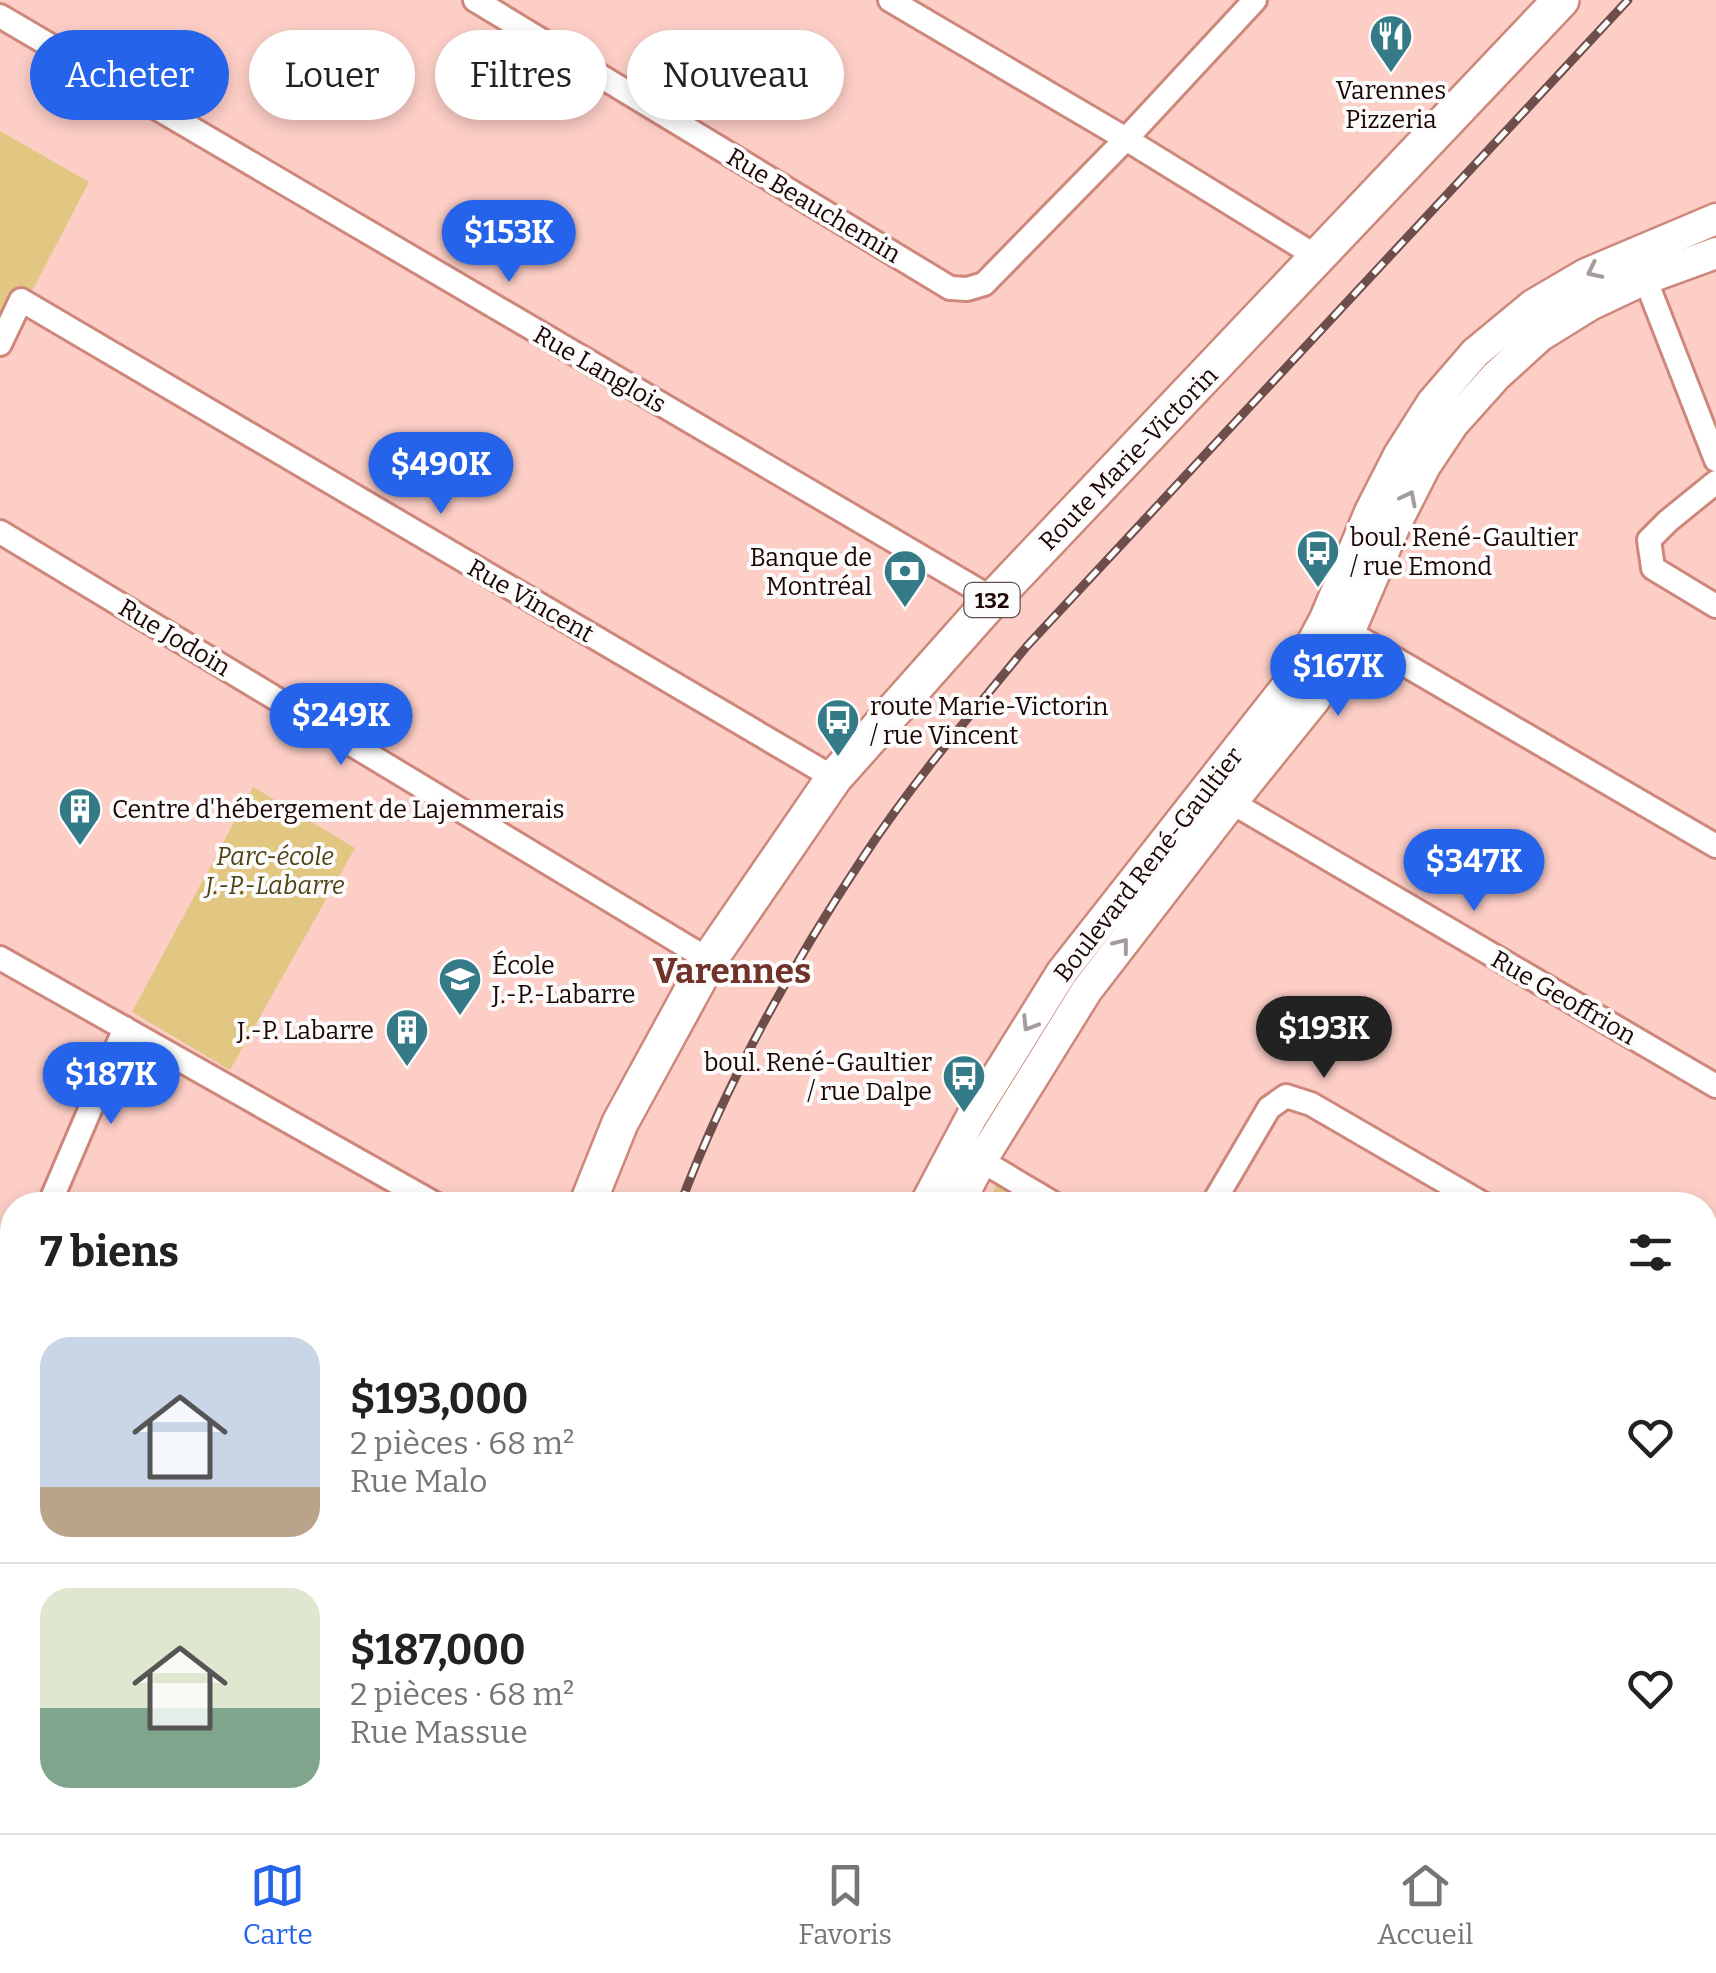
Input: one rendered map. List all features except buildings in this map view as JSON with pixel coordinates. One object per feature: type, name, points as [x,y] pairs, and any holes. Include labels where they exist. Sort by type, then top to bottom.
[{"type":"main road","name":"Route Marie-Victorin","points":[[592,1192],[620,1124],[709,960],[834,778],[993,599],[1560,0]]},
{"type":"street","points":[[890,0],[1319,258]]},
{"type":"street","name":"Rue Beauchemin","points":[[477,1],[950,288],[967,289],[984,284],[1255,0]]},
{"type":"street","name":"Rue Langlois","points":[[0,16],[993,599]]},
{"type":"street","name":"Boulevard René-Gaultier","points":[[936,1192],[1087,990],[1219,795],[1315,699],[1337,624],[1453,424],[1496,376],[1540,336],[1590,305],[1640,265],[1716,220]]},
{"type":"street","name":"Boulevard René-Gaultier","points":[[1640,265],[1716,253]]},
{"type":"street","points":[[1640,265],[1716,460]]},
{"type":"street","name":"Rue Vincent","points":[[0,344],[21,300],[834,778]]},
{"type":"street","points":[[1716,482],[1649,540],[1653,568],[1716,606]]},
{"type":"street","name":"Rue Jodoin","points":[[0,532],[709,960]]},
{"type":"street","points":[[1337,624],[1716,846]]},
{"type":"street","name":"Rue Geoffrion","points":[[1219,795],[1716,1086]]},
{"type":"street","points":[[0,958],[414,1192]]},
{"type":"street","points":[[54,1192],[126,1028]]},
{"type":"street","points":[[1220,1192],[1269,1108],[1286,1096],[1311,1104],[1462,1192]]},
{"type":"street","points":[[968,1153],[1034,1192]]},
{"type":"street","name":"Boulevard René-Gaultier","points":[[960,1192],[968,1153]]},
{"type":"green space","points":[[0,131],[89,182],[32,291],[10,310],[0,328]]},
{"type":"green space","name":"Parc-école J.-P.-Labarre","points":[[253,787],[355,848],[230,1070],[132,1012]]},
{"type":"green space","points":[[998,1181],[1016,1192],[993,1192]]},
{"type":"railway","points":[[685,1192],[739,1070],[786,982],[864,856],[943,749],[1027,646],[1628,0]]},
{"type":"place","name":"Varennes Pizzeria","points":[[1391,74]]},
{"type":"place","name":"boul. René-Gaultier / rue Emond","points":[[1318,589]]},
{"type":"place","name":"Banque de Montréal","points":[[905,609]]},
{"type":"place","name":"route Marie-Victorin / rue Vincent","points":[[838,758]]},
{"type":"place","name":"Centre d'hébergement de Lajemmerais","points":[[80,847]]},
{"type":"place","name":"École J.-P.-Labarre","points":[[460,1017]]},
{"type":"place","name":"J.-P. Labarre","points":[[407,1068]]},
{"type":"place","name":"boul. René-Gaultier / rue Dalpe","points":[[964,1114]]},
{"type":"district","name":"Varennes","points":[[732,971]]}]
